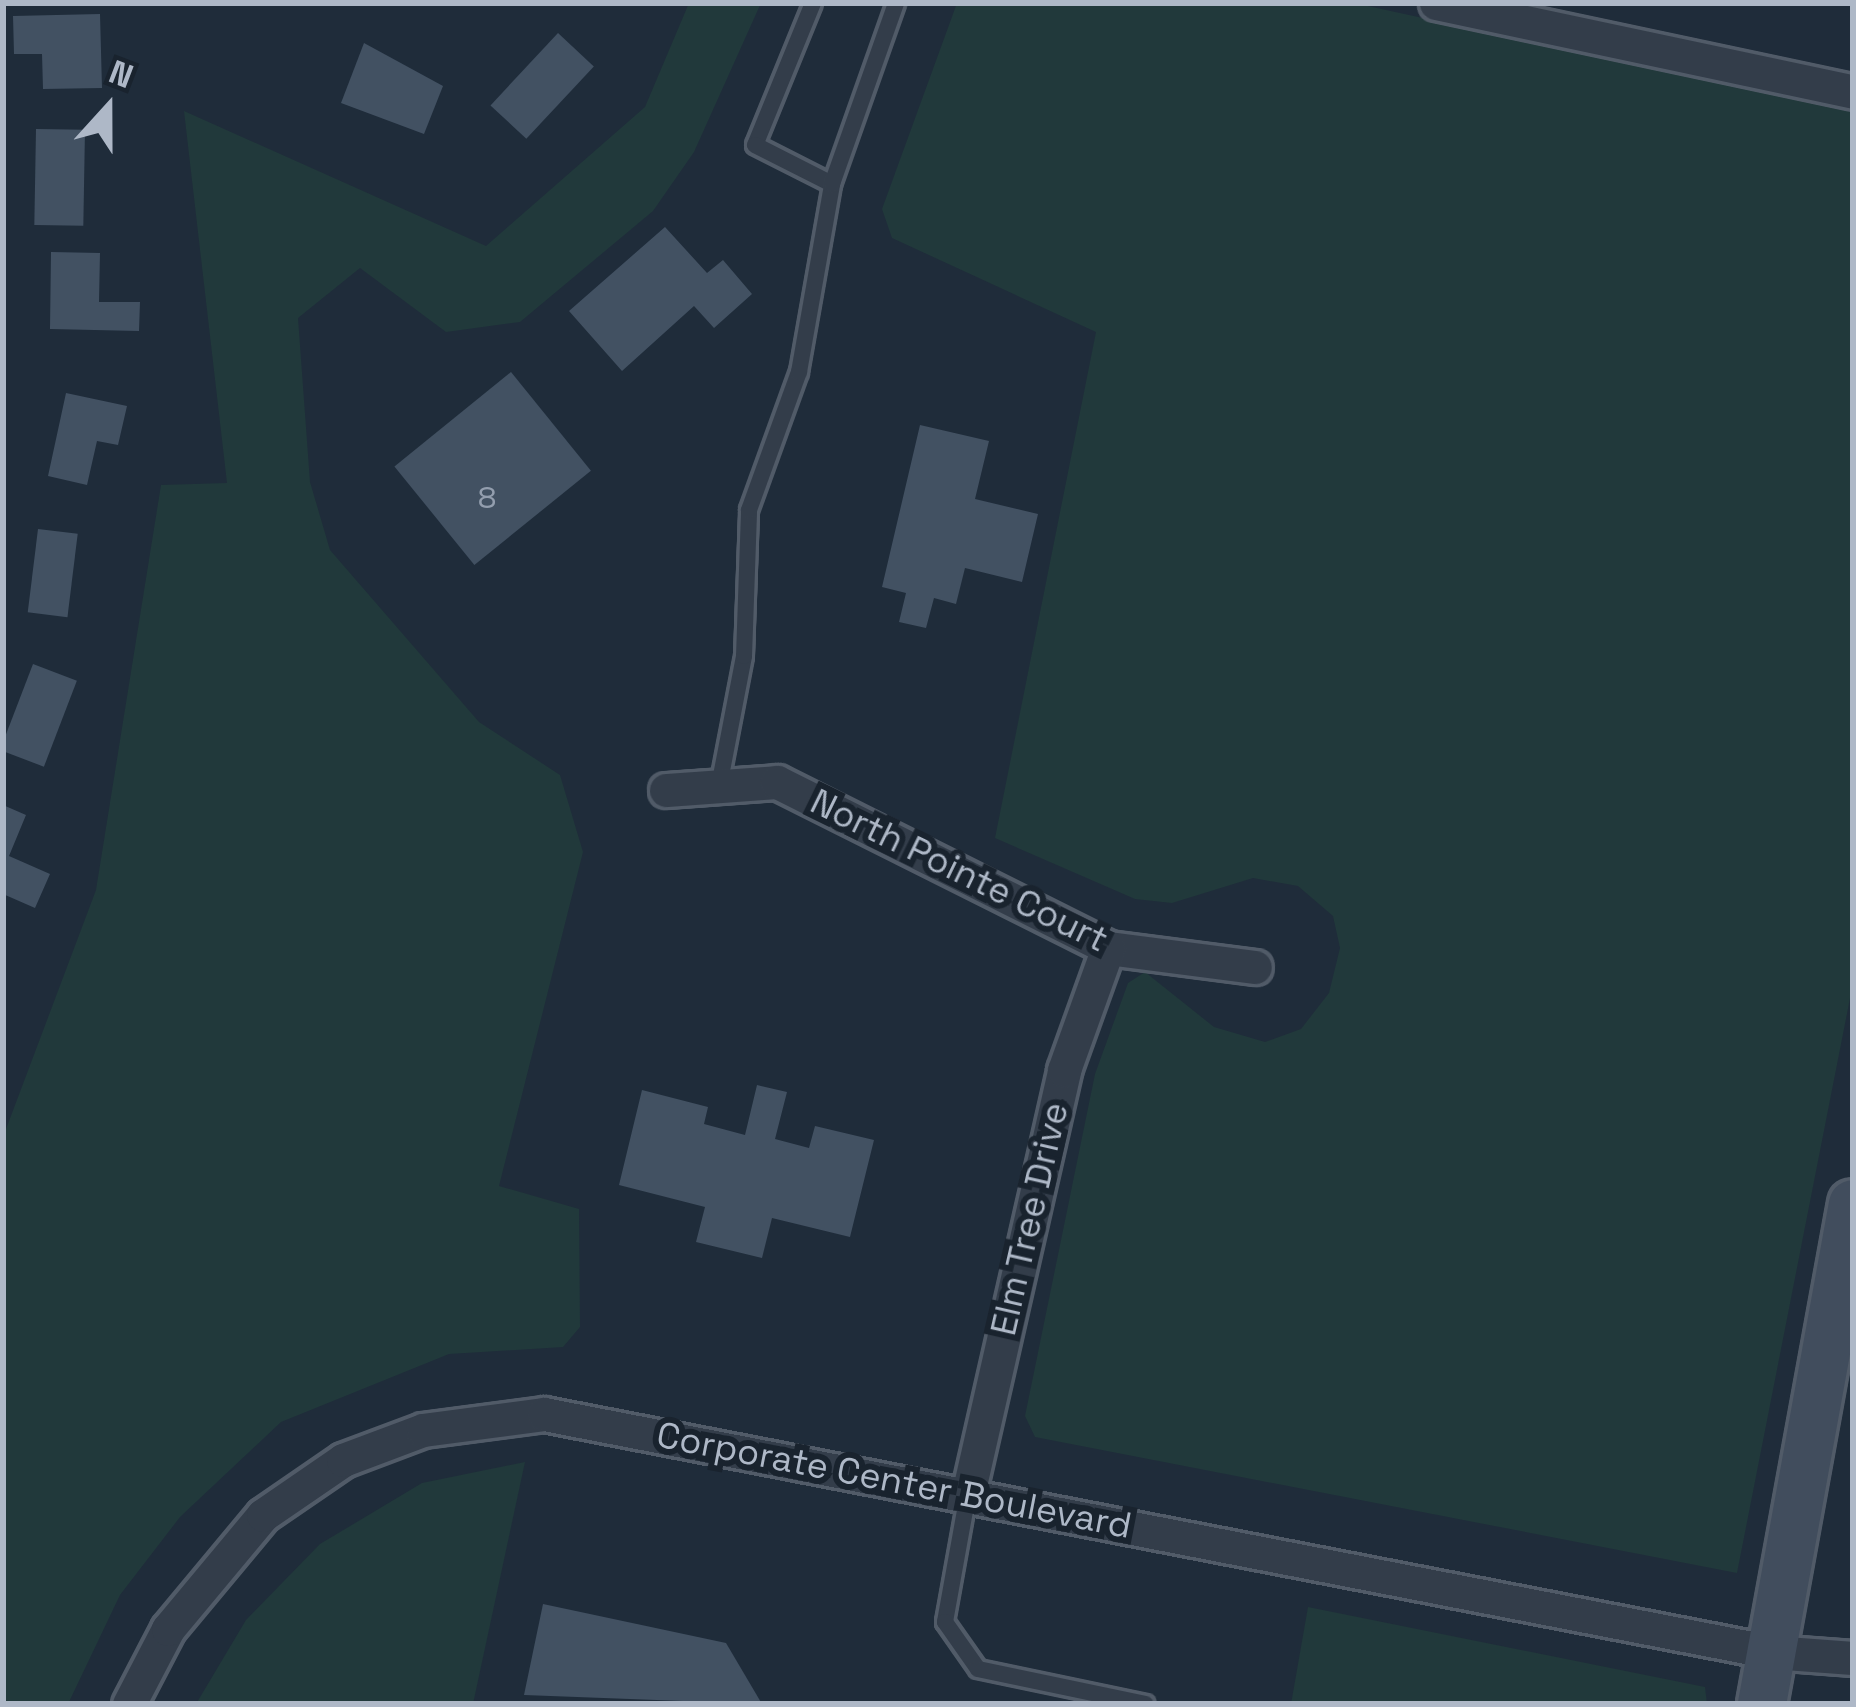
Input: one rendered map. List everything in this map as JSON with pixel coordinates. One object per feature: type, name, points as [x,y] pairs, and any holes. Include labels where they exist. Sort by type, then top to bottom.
[{"type":"main road","points":[[1762,1704],[1853,1204]]},
{"type":"street","points":[[1436,3],[1853,92]]},
{"type":"street","name":"North Pointe Court","points":[[666,790],[720,781],[777,782],[1108,948],[1255,967]]},
{"type":"street","name":"Elm Tree Drive","points":[[968,1494],[1064,1070],[1108,948]]},
{"type":"street","name":"Corporate Center Boulevard","points":[[129,1704],[168,1629],[263,1515],[343,1460],[423,1430],[544,1414],[1772,1652],[1853,1658]]},
{"type":"lane","points":[[813,3],[755,145],[832,184]]},
{"type":"lane","points":[[720,781],[744,656],[749,510],[799,372],[832,184],[896,3]]},
{"type":"lane","points":[[968,1494],[945,1622],[978,1669],[1145,1704]]},
{"type":"green space","points":[[689,3],[761,3],[694,152],[653,211],[520,322],[446,332],[360,268],[298,318],[310,482],[330,550],[479,722],[560,775],[583,852],[499,1186],[579,1209],[580,1327],[563,1347],[449,1354],[281,1422],[180,1517],[120,1595],[68,1704],[3,1704],[3,1137],[96,890],[161,485],[227,483],[184,111],[486,246],[645,107]]},
{"type":"green space","points":[[957,3],[1354,3],[1853,112],[1853,983],[1737,1573],[1035,1437],[1025,1416],[1095,1074],[1128,983],[1145,972],[1214,1027],[1265,1042],[1301,1029],[1329,993],[1340,948],[1333,916],[1298,886],[1253,878],[1172,903],[1135,899],[995,838],[1096,332],[892,238],[882,209]]},
{"type":"green space","points":[[525,1462],[473,1704],[196,1704],[246,1620],[320,1544],[422,1483]]},
{"type":"green space","points":[[1308,1607],[1705,1687],[1707,1704],[1291,1704]]},
{"type":"building","points":[[100,14],[102,88],[43,89],[42,54],[14,54],[13,16]]},
{"type":"building","points":[[558,33],[594,66],[526,139],[490,105]]},
{"type":"building","points":[[364,43],[443,86],[424,134],[341,103]]},
{"type":"building","points":[[36,129],[85,130],[83,226],[34,225]]},
{"type":"building","points":[[665,227],[707,273],[723,260],[752,294],[714,328],[694,306],[622,371],[569,311]]},
{"type":"building","points":[[51,252],[100,253],[99,302],[140,302],[139,331],[50,329]]},
{"type":"building","points":[[511,372],[591,471],[474,565],[394,466]]},
{"type":"building","points":[[66,393],[127,406],[118,445],[97,441],[87,485],[48,476]]},
{"type":"building","points":[[920,425],[989,441],[975,499],[1038,514],[1022,582],[965,568],[956,604],[934,598],[926,628],[899,622],[906,593],[882,587]]},
{"type":"building","points":[[38,529],[78,534],[67,617],[28,612]]},
{"type":"building","points":[[33,664],[77,681],[44,767],[3,751]]},
{"type":"building","points":[[3,805],[26,815],[9,856],[50,874],[35,908],[3,894]]},
{"type":"building","points":[[757,1085],[787,1092],[775,1139],[809,1148],[815,1126],[874,1140],[850,1237],[772,1218],[762,1258],[696,1242],[705,1207],[619,1185],[642,1090],[708,1107],[704,1124],[745,1135]]},
{"type":"building","points":[[543,1604],[726,1643],[762,1704],[524,1695]]}]
